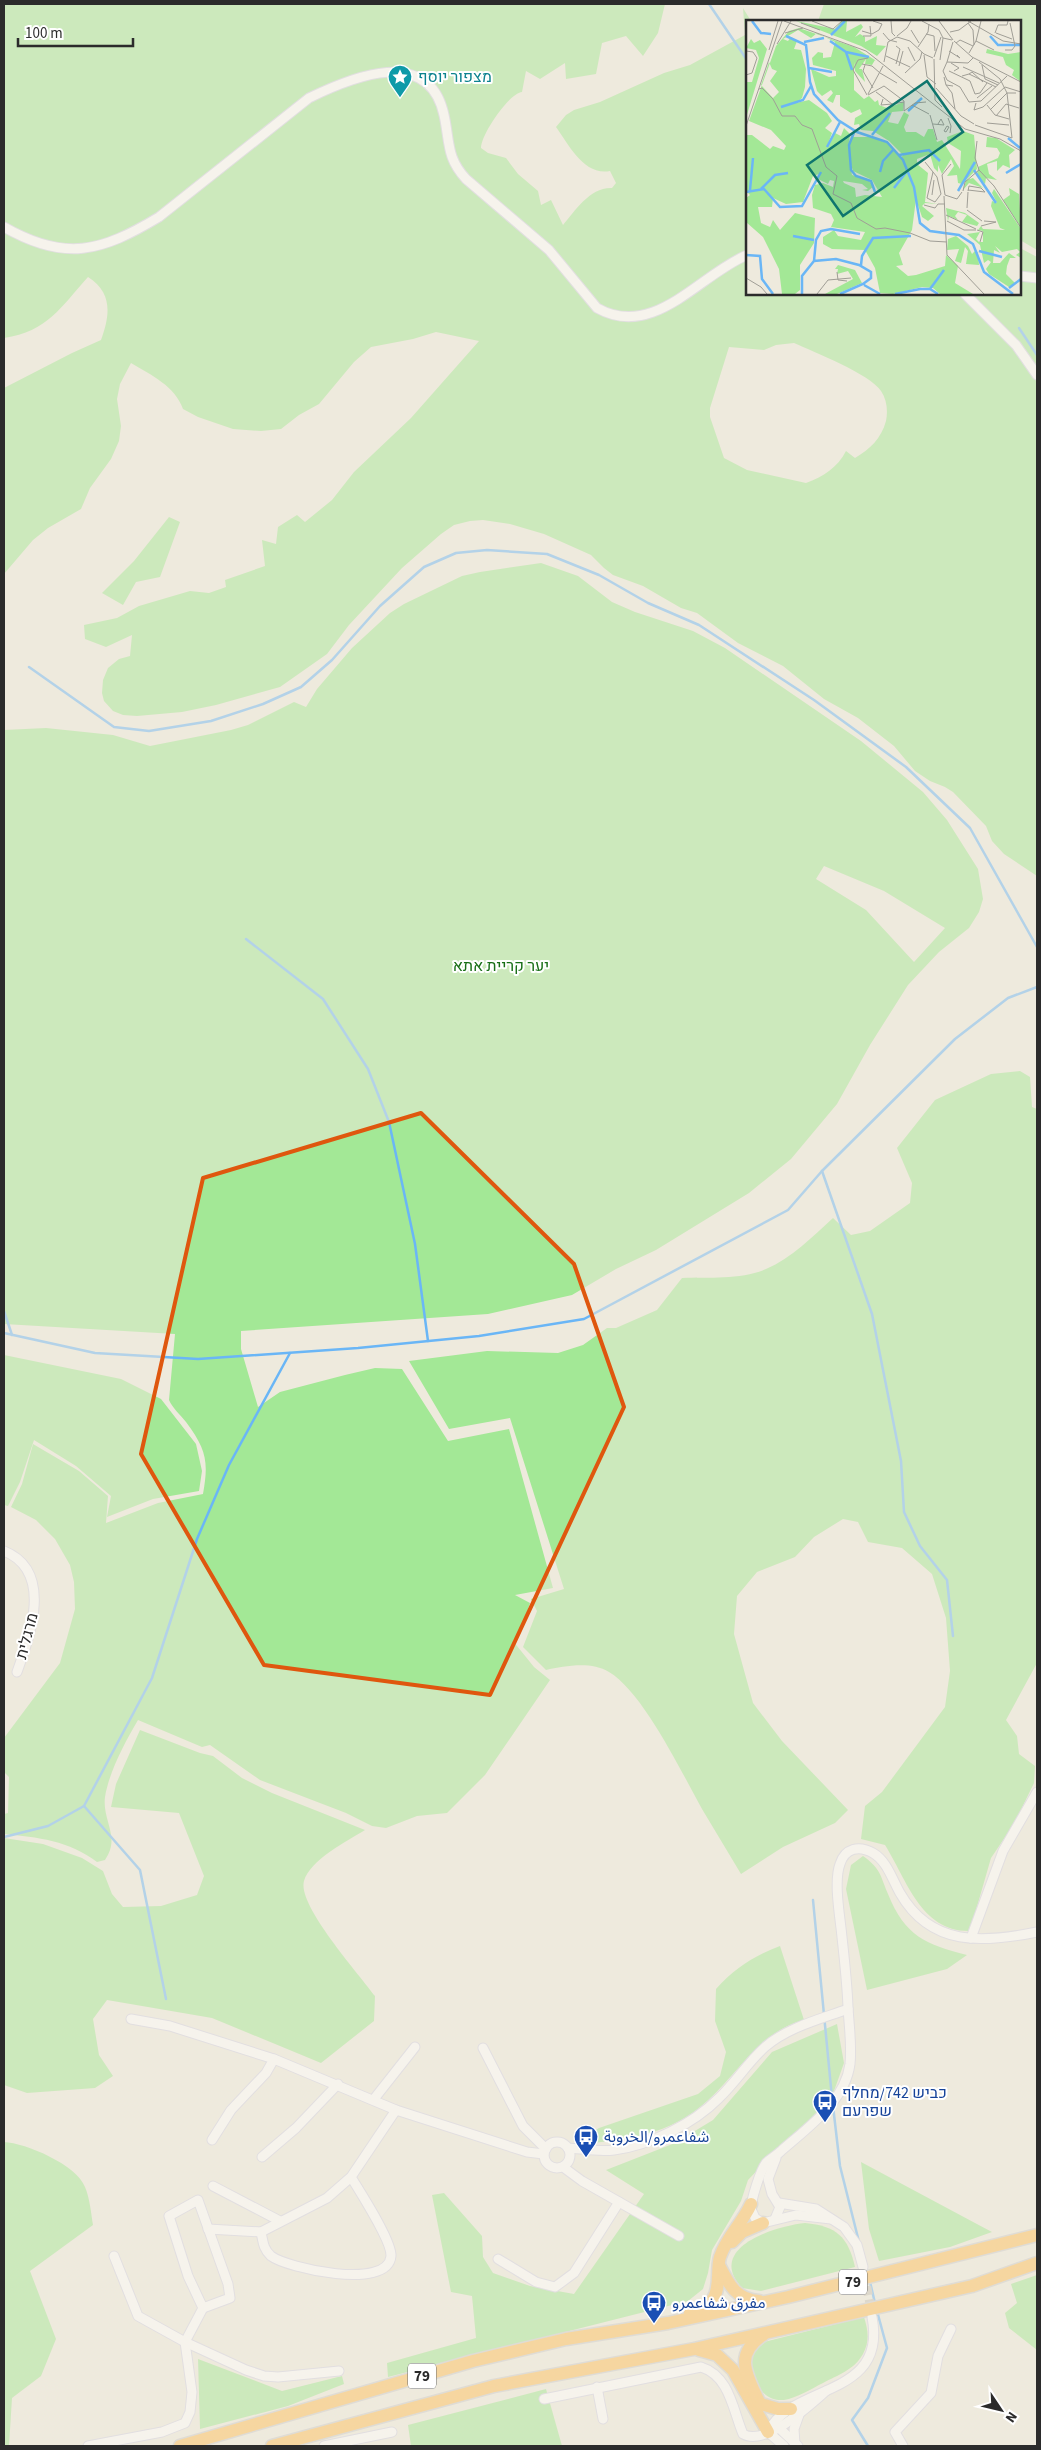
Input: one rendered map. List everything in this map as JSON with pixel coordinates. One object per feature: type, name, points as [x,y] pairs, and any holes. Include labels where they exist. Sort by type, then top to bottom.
[{"type":"highway","points":[[668,2323],[708,2304],[714,2298],[719,2264],[724,2248],[730,2234],[744,2219],[753,2201]]},
{"type":"highway","points":[[724,2248],[742,2232],[769,2221]]},
{"type":"highway","name":"79","points":[[180,2446],[473,2361],[566,2339],[668,2323],[788,2297],[1037,2235]]},
{"type":"highway","name":"79","points":[[272,2446],[494,2386],[694,2349],[972,2286],[1037,2263]]},
{"type":"highway","points":[[719,2264],[731,2288],[746,2299],[763,2301],[788,2297]]},
{"type":"highway","points":[[769,2331],[752,2344],[744,2359],[747,2374],[774,2428]]},
{"type":"highway","points":[[694,2349],[718,2355],[728,2364],[774,2428]]},
{"type":"highway","points":[[761,2404],[778,2409],[796,2411]]},
{"type":"street","points":[[4,227],[50,247],[72,250],[99,246],[140,228],[159,217],[309,98],[338,84],[397,71],[418,76],[430,85],[440,101],[450,155],[454,166],[473,185],[549,250],[597,308],[606,314],[640,317],[674,301],[746,256]]},
{"type":"street","points":[[1021,276],[1037,278]]},
{"type":"street","points":[[966,295],[1016,345],[1037,375]]},
{"type":"street","name":"מרגלית","points":[[4,1552],[17,1559],[24,1568],[34,1592],[33,1622],[17,1672]]},
{"type":"street","points":[[971,1938],[1003,1851],[1037,1792]]},
{"type":"street","points":[[831,2219],[796,2215],[769,2221],[752,2214],[753,2201],[763,2169],[825,2111],[845,2081],[850,2065],[851,2030],[838,1904],[839,1865],[845,1854],[853,1849],[867,1850],[882,1860],[905,1902],[926,1923],[939,1932],[956,1938],[971,1938],[1008,1937],[1037,1932]]},
{"type":"street","points":[[545,2152],[551,2144],[559,2142],[568,2148],[614,2150],[662,2135],[684,2125],[704,2112],[720,2098],[766,2046],[797,2028],[848,2009]]},
{"type":"street","points":[[131,2019],[170,2026],[274,2059],[374,2099],[396,2110],[527,2152],[545,2152]]},
{"type":"street","points":[[374,2099],[415,2047]]},
{"type":"street","points":[[483,2048],[523,2126],[545,2152],[550,2166],[563,2167],[679,2236]]},
{"type":"street","points":[[212,2140],[231,2110],[266,2073],[274,2059]]},
{"type":"street","points":[[262,2157],[296,2128],[338,2084]]},
{"type":"street","points":[[208,2229],[261,2232],[327,2198],[351,2177],[396,2110]]},
{"type":"street","points":[[563,2167],[570,2157],[568,2148]]},
{"type":"street","points":[[769,2221],[780,2211],[779,2203],[772,2194],[768,2179],[778,2154]]},
{"type":"street","points":[[261,2232],[264,2247],[281,2262],[338,2275],[365,2274],[383,2268],[389,2262],[390,2250],[376,2220],[351,2177]]},
{"type":"street","points":[[213,2186],[280,2222]]},
{"type":"street","points":[[753,2201],[760,2194],[772,2194]]},
{"type":"street","points":[[88,2446],[162,2432],[185,2423],[190,2412],[192,2392],[185,2342],[203,2308],[230,2298],[228,2284],[198,2200],[169,2216],[188,2276],[203,2308]]},
{"type":"street","points":[[498,2259],[536,2282],[555,2287],[574,2273],[619,2202]]},
{"type":"street","points":[[779,2203],[816,2209],[826,2213],[831,2219],[844,2227],[854,2238],[863,2267]]},
{"type":"street","points":[[114,2256],[138,2316],[185,2342],[246,2370],[264,2376],[278,2377],[339,2371]]},
{"type":"street","points":[[544,2399],[701,2367],[719,2379],[727,2390],[743,2434],[752,2438],[774,2428],[826,2391],[854,2375],[867,2362],[875,2342],[872,2317]]},
{"type":"street","points":[[903,2446],[895,2432],[931,2393],[938,2356],[951,2329]]},
{"type":"street","points":[[597,2387],[602,2418]]},
{"type":"street","points":[[796,2411],[794,2429],[797,2445]]},
{"type":"street","points":[[774,2428],[797,2445]]},
{"type":"street","points":[[774,2428],[784,2446]]},
{"type":"street","points":[[324,2446],[392,2432]]},
{"type":"highlighted area","points":[[421,1113],[574,1264],[624,1407],[490,1695],[264,1665],[141,1454],[203,1178]]},
{"type":"green space","points":[[4,4],[665,4],[658,33],[643,56],[626,36],[602,43],[596,74],[566,79],[565,63],[540,79],[526,71],[522,92],[516,94],[503,107],[485,134],[481,148],[488,153],[506,158],[518,174],[538,191],[541,205],[551,200],[563,225],[590,196],[597,191],[612,188],[616,183],[610,171],[592,169],[578,158],[556,127],[566,115],[574,110],[600,102],[664,73],[690,65],[745,35],[743,8],[750,20],[746,20],[746,295],[1021,295],[1021,249],[1037,257],[1037,876],[1004,854],[992,841],[986,826],[953,792],[915,771],[894,746],[858,718],[824,699],[783,666],[738,643],[697,613],[681,608],[643,586],[613,575],[591,555],[544,534],[510,524],[483,520],[470,521],[454,525],[441,534],[402,568],[349,625],[327,654],[280,687],[216,705],[182,712],[137,716],[123,715],[113,711],[104,701],[102,693],[103,680],[108,668],[119,659],[130,656],[132,635],[106,647],[85,639],[84,625],[117,618],[139,606],[190,591],[209,593],[226,587],[225,580],[265,566],[262,540],[276,544],[278,527],[297,515],[305,522],[332,500],[354,472],[411,418],[479,341],[436,332],[413,339],[371,347],[354,362],[319,404],[299,415],[281,429],[261,431],[233,429],[198,417],[183,409],[174,394],[162,382],[131,363],[120,384],[117,399],[121,426],[119,441],[111,459],[90,488],[81,509],[48,528],[33,540],[4,574],[4,388],[101,340],[107,313],[107,305],[102,290],[88,277],[52,317],[32,330],[4,338]],"holes":[[[794,343],[866,378],[875,384],[883,394],[886,402],[886,421],[878,438],[870,447],[855,458],[846,451],[839,462],[829,471],[806,483],[747,470],[724,458],[710,417],[710,408],[729,347],[764,350],[776,345]]]},
{"type":"green space","points":[[824,4],[1037,4],[1037,250],[1021,241],[1021,20],[818,20]]},
{"type":"green space","points":[[169,517],[180,522],[160,577],[136,582],[123,605],[102,593],[134,561]]},
{"type":"green space","name":"יער קריית אתא","points":[[541,563],[578,576],[612,602],[635,612],[693,631],[725,648],[861,741],[923,792],[947,820],[978,869],[983,899],[979,912],[969,928],[939,952],[908,985],[870,1045],[837,1104],[791,1159],[749,1193],[656,1250],[616,1269],[572,1295],[488,1314],[241,1331],[241,1349],[258,1407],[280,1392],[375,1368],[402,1369],[448,1441],[509,1429],[553,1588],[515,1595],[530,1603],[522,1627],[513,1641],[534,1667],[550,1680],[485,1775],[447,1813],[417,1816],[386,1828],[372,1826],[346,1813],[260,1780],[210,1745],[202,1747],[138,1720],[118,1757],[107,1787],[105,1806],[111,1844],[105,1860],[97,1862],[76,1849],[53,1841],[4,1834],[4,1814],[8,1813],[9,1777],[4,1772],[4,1738],[60,1663],[75,1609],[74,1582],[70,1565],[55,1539],[36,1520],[11,1507],[22,1484],[33,1444],[79,1471],[108,1496],[106,1523],[158,1503],[203,1494],[206,1464],[198,1440],[169,1400],[175,1334],[4,1324],[4,730],[46,728],[113,735],[150,746],[248,725],[294,702],[306,707],[317,689],[352,648],[390,613],[404,604],[462,576]],"holes":[[[824,866],[884,891],[945,928],[914,962],[866,910],[816,879]]]},
{"type":"green space","points":[[1020,1071],[1030,1077],[1032,1107],[1037,1109],[1037,1663],[1006,1720],[1017,1736],[1019,1754],[1035,1766],[1034,1783],[1014,1824],[991,1858],[970,1931],[953,1929],[939,1923],[927,1913],[917,1901],[885,1845],[861,1839],[865,1806],[882,1792],[945,1707],[950,1671],[946,1618],[932,1574],[902,1548],[868,1542],[858,1522],[843,1519],[814,1537],[795,1557],[757,1572],[737,1596],[734,1634],[753,1703],[782,1741],[848,1810],[835,1823],[783,1847],[741,1874],[661,1735],[635,1697],[622,1682],[609,1672],[594,1666],[570,1666],[546,1670],[523,1647],[537,1611],[531,1599],[564,1589],[510,1418],[449,1429],[409,1361],[487,1351],[558,1353],[583,1345],[607,1328],[616,1328],[657,1310],[682,1278],[747,1275],[766,1269],[784,1259],[833,1218],[851,1235],[870,1231],[910,1203],[912,1183],[897,1148],[935,1100],[991,1074]]},
{"type":"green space","points":[[4,1355],[121,1379],[161,1399],[196,1444],[202,1471],[199,1491],[153,1499],[107,1517],[111,1496],[76,1466],[34,1440],[20,1482],[8,1506],[4,1505]]},
{"type":"green space","points":[[140,1730],[200,1753],[213,1756],[242,1778],[272,1793],[365,1830],[339,1845],[314,1866],[304,1881],[304,1892],[319,1922],[331,1940],[375,1996],[374,2021],[321,2063],[212,2018],[107,2000],[93,2019],[99,2055],[113,2076],[95,2088],[27,2093],[4,2085],[4,1838],[43,1844],[82,1858],[103,1871],[112,1894],[123,1907],[161,1906],[197,1895],[204,1876],[179,1813],[111,1807],[116,1784]]},
{"type":"green space","points":[[863,1856],[877,1869],[895,1908],[909,1929],[939,1947],[967,1955],[947,1969],[867,1990],[846,1889],[851,1865]]},
{"type":"green space","points":[[780,1946],[804,2020],[787,2026],[773,2035],[747,2058],[712,2097],[685,2118],[639,2136],[606,2142],[572,2145],[599,2128],[698,2094],[720,2076],[726,2052],[715,2021],[716,1989],[745,1963]]},
{"type":"green space","points":[[837,2024],[844,2063],[834,2091],[815,2120],[767,2160],[748,2180],[741,2201],[712,2250],[703,2289],[688,2301],[388,2377],[387,2363],[476,2338],[472,2296],[451,2292],[432,2195],[444,2193],[482,2236],[483,2257],[493,2273],[530,2286],[574,2294],[644,2194],[606,2170],[675,2143],[713,2120],[772,2052]]},
{"type":"green space","points":[[4,2142],[25,2146],[37,2151],[62,2163],[72,2171],[85,2187],[93,2225],[30,2271],[56,2339],[41,2376],[12,2398],[9,2446],[4,2446]]},
{"type":"green space","points":[[861,2162],[992,2232],[950,2247],[879,2261],[869,2229]]},
{"type":"green space","points":[[805,2223],[825,2227],[839,2235],[849,2248],[855,2267],[761,2291],[742,2288],[733,2274],[732,2261],[738,2251],[748,2242],[762,2234]]},
{"type":"green space","points":[[1037,2275],[1037,2350],[1009,2328],[1005,2313],[1017,2303],[1011,2284]]},
{"type":"green space","points":[[864,2317],[867,2326],[867,2345],[859,2360],[845,2372],[799,2395],[784,2400],[768,2396],[757,2385],[750,2361],[750,2353],[764,2342]]},
{"type":"green space","points":[[198,2359],[282,2391],[342,2376],[344,2384],[288,2406],[200,2429]]},
{"type":"green space","points":[[546,2389],[562,2446],[411,2446],[408,2425]]},
{"type":"waterway","points":[[709,4],[746,59]]},
{"type":"waterway","points":[[1019,328],[1037,355]]},
{"type":"waterway","points":[[29,667],[114,727],[149,731],[211,721],[263,704],[301,687],[332,660],[380,606],[424,567],[456,553],[487,550],[547,554],[599,575],[648,603],[699,625],[814,700],[906,767],[970,828],[1037,947]]},
{"type":"waterway","points":[[246,939],[323,999],[368,1069],[389,1122],[415,1244],[428,1341]]},
{"type":"waterway","points":[[4,1333],[95,1353],[198,1359],[358,1348],[479,1336],[584,1319],[788,1210],[822,1171],[955,1039],[1008,998],[1037,987]]},
{"type":"waterway","points":[[822,1171],[872,1314],[901,1461],[904,1512],[920,1546],[947,1580],[953,1636]]},
{"type":"waterway","points":[[4,1311],[12,1335]]},
{"type":"waterway","points":[[4,1837],[48,1826],[84,1806],[152,1678],[197,1539],[229,1465],[290,1353]]},
{"type":"waterway","points":[[84,1806],[140,1870],[166,1999]]},
{"type":"waterway","points":[[813,1900],[832,2098]]},
{"type":"waterway","points":[[833,2106],[840,2166],[859,2242]]},
{"type":"waterway","points":[[870,2282],[875,2303]]},
{"type":"waterway","points":[[868,2446],[852,2420],[868,2398],[887,2348],[877,2311]]},
{"type":"tunnel","points":[[864,2273],[872,2314]]},
{"type":"place","name":"מצפור יוסף","points":[[400,98]]},
{"type":"place","name":"כביש 742/מחלף שפרעם","points":[[825,2123]]},
{"type":"place","name":"شفاعمرو/الخروبة","points":[[586,2158]]},
{"type":"place","name":"مفرق شفاعمرو","points":[[654,2324]]}]
